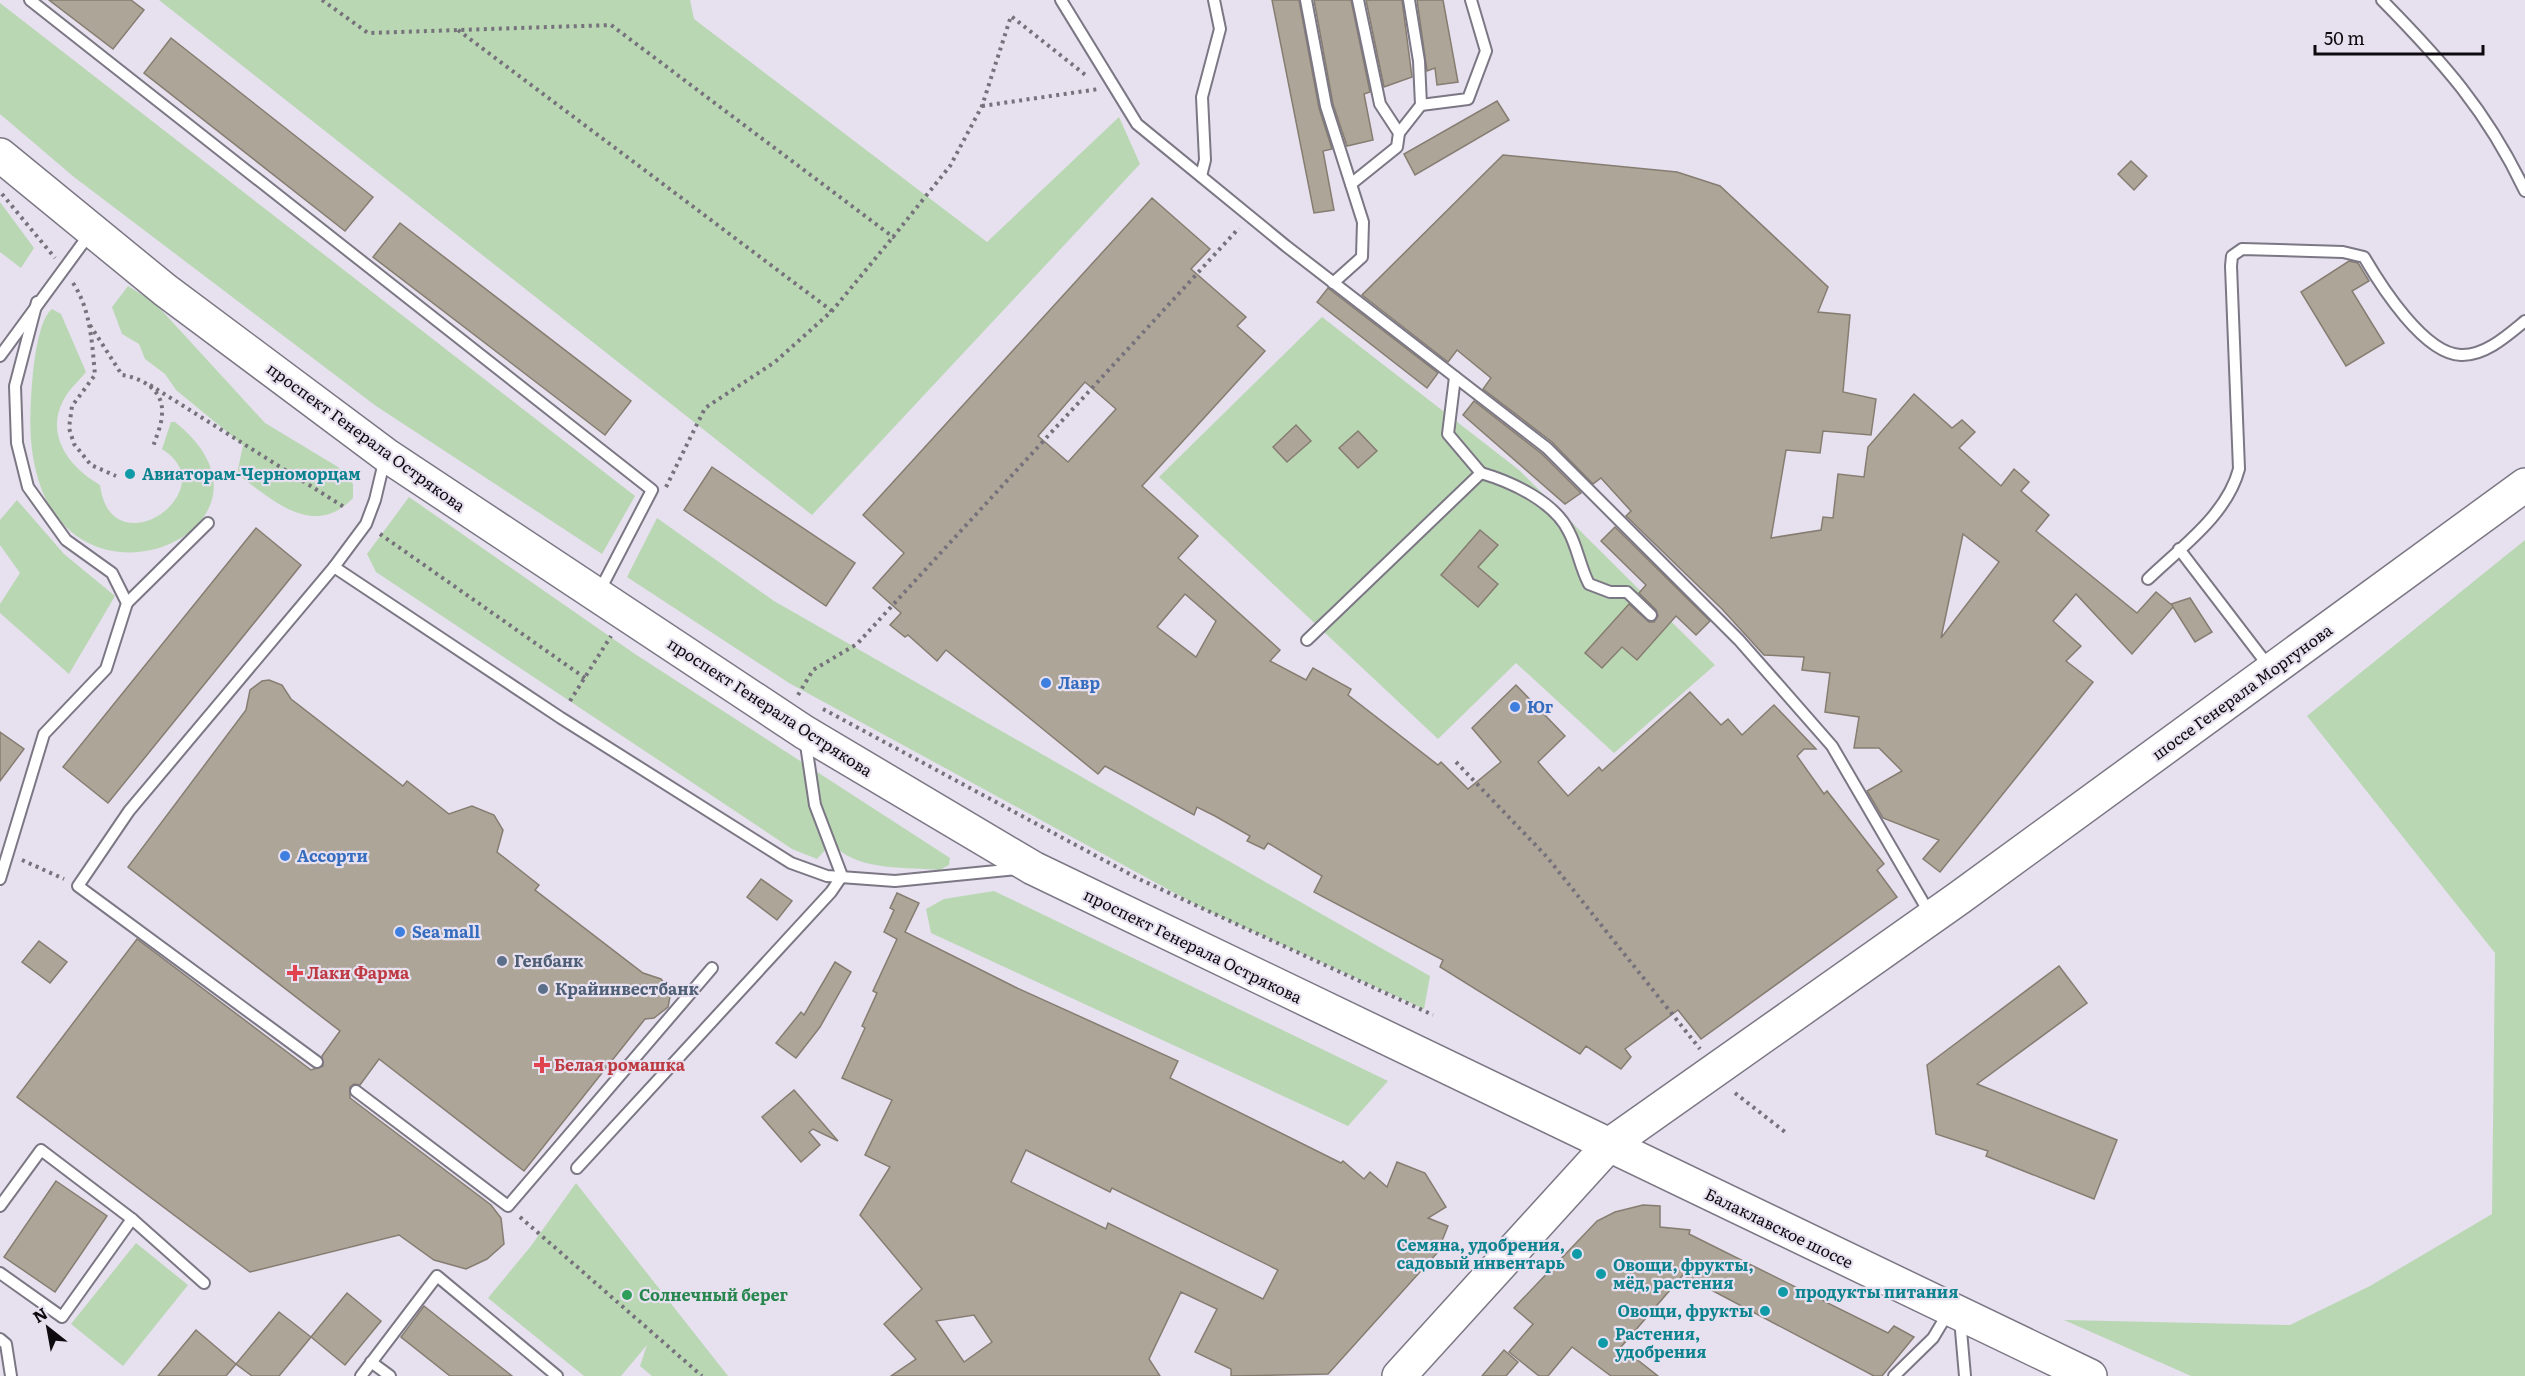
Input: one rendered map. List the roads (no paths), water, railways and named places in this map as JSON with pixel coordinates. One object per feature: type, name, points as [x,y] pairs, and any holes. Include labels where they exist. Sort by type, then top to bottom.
[{"type":"main road","name":"проспект Генерала Острякова","points":[[0,155],[91,232],[386,455],[597,595],[811,719],[1032,868],[1609,1145]]},
{"type":"main road","name":"шоссе Генерала Моргунова","points":[[1399,1376],[1609,1145],[1959,898],[2525,485]]},
{"type":"main road","name":"Балаклавское шоссе","points":[[1609,1145],[1954,1313],[2090,1376]]},
{"type":"lane","points":[[30,0],[652,490],[597,595]]},
{"type":"lane","points":[[1061,0],[1137,124],[1249,216],[1547,448],[1739,640],[1832,746],[1932,917]]},
{"type":"lane","points":[[1201,176],[1205,160],[1202,97],[1220,29],[1214,0]]},
{"type":"lane","points":[[1306,0],[1326,106],[1363,222],[1362,257],[1333,282]]},
{"type":"lane","points":[[1358,0],[1380,104],[1399,133]]},
{"type":"lane","points":[[1351,184],[1397,147],[1399,133],[1421,105],[1419,61],[1409,0]]},
{"type":"lane","points":[[1421,105],[1468,99],[1486,51],[1470,0]]},
{"type":"lane","points":[[2382,0],[2432,50],[2478,106],[2508,154],[2525,191]]},
{"type":"lane","points":[[0,356],[37,302],[91,232]]},
{"type":"lane","points":[[2148,579],[2223,505],[2234,489],[2239,469],[2231,266],[2232,256],[2242,249],[2343,252],[2364,257],[2380,285],[2407,317],[2430,342],[2446,352],[2462,355],[2497,344],[2525,321]]},
{"type":"lane","points":[[37,302],[15,386],[17,443],[27,487],[66,540],[112,573],[127,603]]},
{"type":"lane","points":[[1455,377],[1448,434],[1481,473],[1507,481],[1541,500],[1569,530],[1581,569],[1589,584],[1610,592],[1627,592],[1651,615]]},
{"type":"lane","points":[[317,1062],[78,886],[129,811],[334,567],[366,524],[375,500],[386,455]]},
{"type":"lane","points":[[1307,640],[1481,473]]},
{"type":"lane","points":[[0,879],[3,851],[44,734],[106,669],[127,603],[208,523]]},
{"type":"lane","points":[[2179,549],[2272,670]]},
{"type":"lane","points":[[334,567],[561,718],[791,863],[827,876],[895,881],[1032,868]]},
{"type":"lane","points":[[811,719],[807,766],[815,805],[842,876]]},
{"type":"lane","points":[[577,1168],[831,892],[842,876]]},
{"type":"lane","points":[[356,1091],[508,1206],[712,968]]},
{"type":"lane","points":[[0,1206],[40,1150],[132,1218],[204,1283]]},
{"type":"lane","points":[[0,1273],[62,1317],[132,1218]]},
{"type":"lane","points":[[361,1376],[437,1276],[557,1376]]},
{"type":"lane","points":[[1894,1376],[1933,1338],[1954,1313]]},
{"type":"lane","points":[[1954,1313],[1965,1376]]},
{"type":"lane","points":[[0,1339],[6,1344],[11,1376]]},
{"type":"lane","points":[[371,1362],[390,1376]]},
{"type":"place","name":"Авиаторам-Черноморцам","points":[[130,474]]},
{"type":"place","name":"Лавр","points":[[1046,683]]},
{"type":"place","name":"Юг","points":[[1515,707]]},
{"type":"place","name":"Ассорти","points":[[285,856]]},
{"type":"place","name":"Sea mall","points":[[400,932]]},
{"type":"place","name":"Генбанк","points":[[502,961]]},
{"type":"place","name":"Лаки Фарма","points":[[295,973]]},
{"type":"place","name":"Крайинвестбанк","points":[[543,989]]},
{"type":"place","name":"Белая ромашка","points":[[542,1065]]},
{"type":"place","name":"Семяна, удобрения, садовый инвентарь","points":[[1577,1254]]},
{"type":"place","name":"Овощи, фрукты, мёд, растения","points":[[1601,1274]]},
{"type":"place","name":"продукты питания","points":[[1783,1292]]},
{"type":"place","name":"Солнечный берег","points":[[627,1295]]},
{"type":"place","name":"Овощи, фрукты","points":[[1765,1311]]},
{"type":"place","name":"Растения, удобрения","points":[[1603,1343]]}]
